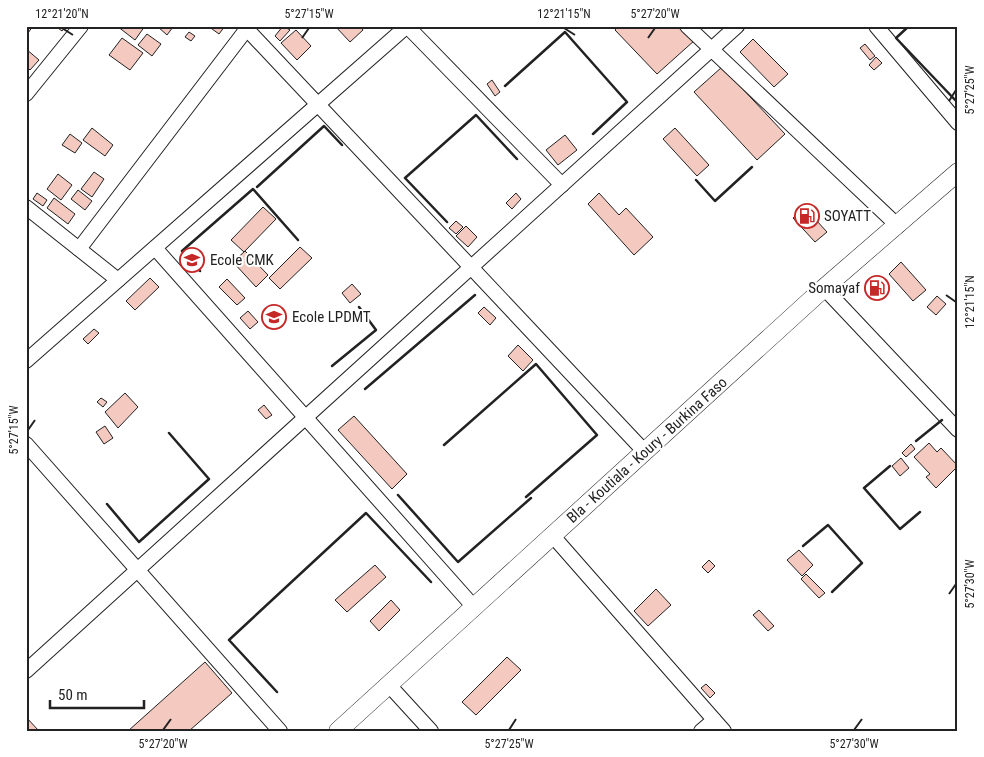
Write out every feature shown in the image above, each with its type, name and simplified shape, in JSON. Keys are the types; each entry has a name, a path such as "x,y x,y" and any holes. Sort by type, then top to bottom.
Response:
{"main road":[{"name":"Bla - Koutiala - Koury - Burkina Faso","path":"338,731 824,288 898,226 958,172"}],"street":[{"path":"26,94 81,26"},
{"path":"26,361 407,26 562,185"},
{"path":"687,26 898,226"},
{"path":"26,671 736,26"},
{"path":"876,26 958,124"},
{"path":"79,249 246,27 645,452"},
{"path":"26,206 118,280"},
{"path":"155,248 474,606"},
{"path":"824,288 958,430"},
{"path":"26,444 280,731"},
{"path":"552,535 724,731"},
{"path":"388,684 431,731"},
{"path":"701,731 714,720"}],"building":[{"path":"26,26 33,26 28,33 26,32"},
{"path":"55,26 66,26 62,31"},
{"path":"117,26 145,26 135,40"},
{"path":"157,26 172,26 173,27 167,35"},
{"path":"208,26 225,26 219,34"},
{"path":"283,26 290,30 280,41 275,36"},
{"path":"335,26 360,26 363,30 350,42"},
{"path":"618,26 677,26 695,40 657,74 615,30"},
{"path":"296,30 311,46 297,60 281,43"},
{"path":"189,32 195,36 191,41 185,37"},
{"path":"147,34 161,44 152,56 138,45"},
{"path":"122,38 143,53 130,70 109,55"},
{"path":"753,39 788,74 774,87 740,52"},
{"path":"865,44 875,56 870,60 860,48"},
{"path":"26,49 39,60 30,70 26,66"},
{"path":"876,57 882,63 874,70 869,65"},
{"path":"722,67 785,134 757,160 694,92"},
{"path":"492,80 500,92 495,96 487,84"},
{"path":"92,128 113,145 105,156 83,140"},
{"path":"675,128 709,165 697,176 663,139"},
{"path":"70,134 82,143 75,153 62,145"},
{"path":"565,135 577,150 558,165 546,150"},
{"path":"94,172 104,179 92,197 81,189"},
{"path":"58,174 72,185 61,200 47,189"},
{"path":"78,190 92,201 85,210 71,199"},
{"path":"37,193 47,200 43,206 33,199"},
{"path":"516,193 521,199 512,209 506,203"},
{"path":"599,193 619,215 626,208 653,237 634,255 588,204"},
{"path":"54,198 75,214 68,224 47,208"},
{"path":"263,207 276,219 244,252 231,240"},
{"path":"805,208 827,232 815,242 793,218"},
{"path":"456,221 463,227 456,234 449,228"},
{"path":"466,226 477,237 468,247 456,236"},
{"path":"300,247 312,258 280,289 269,278"},
{"path":"245,251 268,275 256,287 233,262"},
{"path":"901,262 926,290 913,301 889,274"},
{"path":"150,278 159,287 135,310 126,301"},
{"path":"227,279 245,298 237,305 219,287"},
{"path":"352,284 361,294 350,303 342,293"},
{"path":"937,296 946,304 936,315 927,307"},
{"path":"484,307 496,318 490,325 478,313"},
{"path":"248,311 258,322 250,329 240,318"},
{"path":"94,329 99,333 88,344 83,339"},
{"path":"518,345 533,360 523,371 508,356"},
{"path":"125,393 138,407 118,428 105,412"},
{"path":"101,398 107,402 103,407 97,402"},
{"path":"264,405 272,415 266,419 258,410"},
{"path":"354,416 407,474 392,489 338,430"},
{"path":"105,426 113,438 104,444 96,432"},
{"path":"929,443 937,452 941,448 958,466 936,488 926,477 930,474 914,457"},
{"path":"911,444 915,449 906,457 902,453"},
{"path":"901,458 909,468 900,476 892,466"},
{"path":"799,550 813,565 802,576 787,560"},
{"path":"709,560 715,566 708,573 702,567"},
{"path":"375,565 386,577 347,612 335,600"},
{"path":"806,574 825,593 819,598 801,579"},
{"path":"656,589 671,605 648,626 634,611"},
{"path":"391,600 400,610 379,631 370,621"},
{"path":"759,610 774,626 768,631 753,615"},
{"path":"507,657 521,670 476,715 462,702"},
{"path":"205,662 232,693 189,731 128,731"},
{"path":"706,684 715,693 710,698 701,688"},
{"path":"26,717 39,731 26,731"}],"wall":[{"path":"909,26 896,38 958,103"},
{"path":"505,86 565,32 627,102 593,134"},
{"path":"447,222 405,178 476,115 517,159"},
{"path":"257,187 324,126 342,145"},
{"path":"696,180 715,201 752,167"},
{"path":"200,271 182,251 253,189 298,240"},
{"path":"365,389 475,295"},
{"path":"332,366 376,330 359,307"},
{"path":"444,445 536,364 597,435 526,497"},
{"path":"916,441 942,420"},
{"path":"107,504 139,542 209,479 169,433"},
{"path":"890,466 864,488 900,529 920,512"},
{"path":"398,495 458,562 531,498"},
{"path":"277,692 229,640 366,513 431,582"},
{"path":"803,546 828,525 862,563 832,592"}],"place":[{"name":"SOYATT","path":"807,216"},
{"name":"Ecole CMK","path":"192,260"},
{"name":"Somayaf","path":"877,288"},
{"name":"Ecole LPDMT","path":"274,317"}]}
